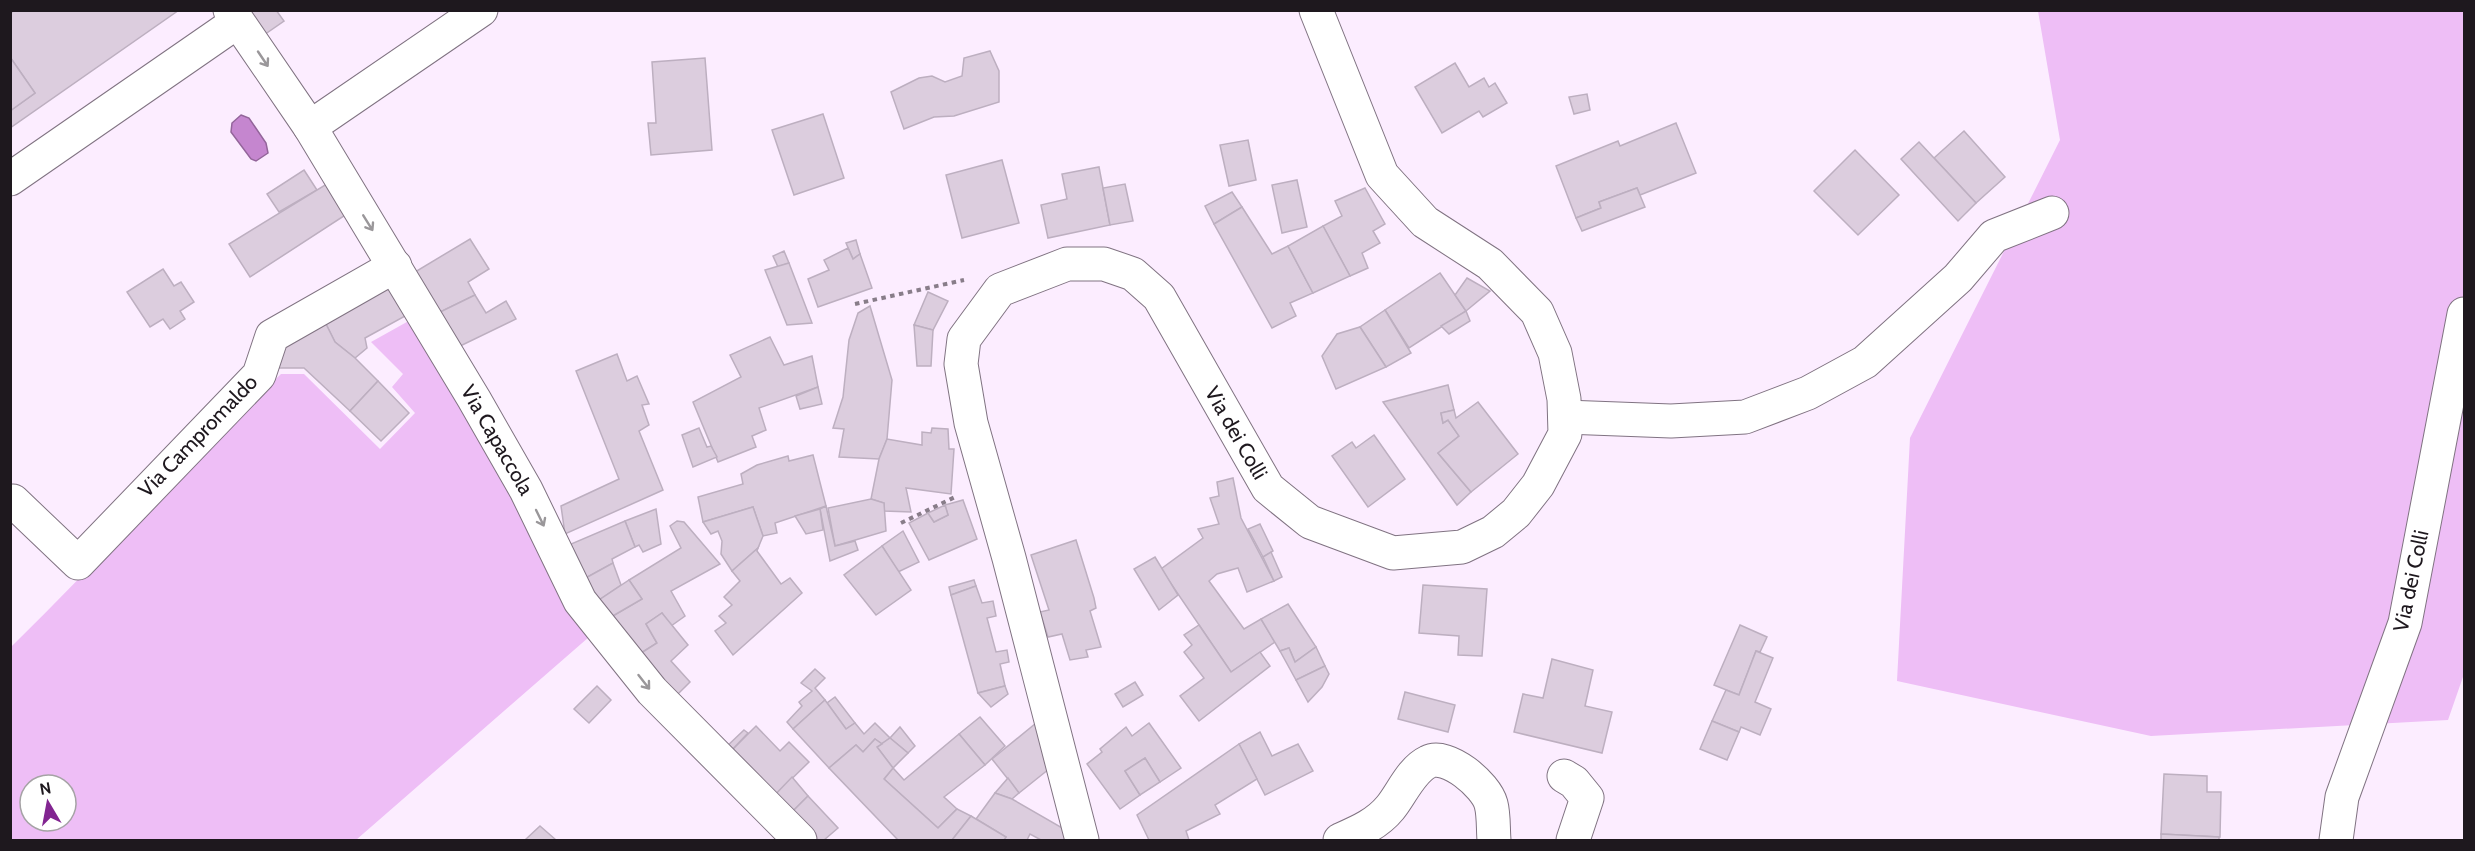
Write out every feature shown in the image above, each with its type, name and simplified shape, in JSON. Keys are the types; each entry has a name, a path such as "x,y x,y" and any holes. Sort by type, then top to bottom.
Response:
{"street":[{"path":"310,127 481,10"},
{"name":"Via dei Colli","path":"987,284 1067,264 1104,264 1133,274 1159,297 1268,488 1310,522 1393,553 1462,547 1492,532 1516,513 1538,485 1565,434 1564,399 1555,354 1537,312 1490,264 1425,222 1382,175 1317,10"},
{"path":"10,179 234,16"},
{"name":"Via Capaccola","path":"234,16 310,127 395,266 526,490 580,601 652,691 800,840"},
{"path":"1565,417 1671,421 1745,417 1808,393 1865,362 1958,278 1994,236 2052,213"},
{"name":"Via Campromaldo","path":"10,504 13,501 78,563 259,375 272,336 395,266"},
{"path":"987,284 964,339 961,364 971,423 1082,840"},
{"name":"Via dei Colli","path":"2336,840 2342,797 2405,623 2464,314"},
{"path":"2355,840 2361,741"},
{"path":"1340,840 1368,827 1388,810 1415,774 1428,762 1446,760 1468,774 1485,791 1491,804 1494,840"},
{"path":"1564,776 1574,782 1587,798 1573,840"}],"path":[{"path":"855,304 987,284"},
{"path":"901,522 988,482"}],"shaded area":[{"path":"2038,11 2464,11 2464,674 2448,720 2151,736 1897,681 1910,438 2060,140"},
{"path":"241,115 249,118 266,143 268,153 256,161 251,159 231,132 232,123"},
{"path":"414,318 589,637 356,840 11,840 11,647 212,441 281,374 304,374 380,449 415,413 392,387 403,374 371,342"}],"building":[{"path":"14,10 179,10 10,128 10,111 35,93 10,57 10,14"},
{"path":"243,10 276,10 284,21 261,37"},
{"path":"990,51 999,71 999,102 954,116 934,117 904,129 891,92 919,78 932,76 945,82 962,76 964,58"},
{"path":"10,57 35,93 10,111"},
{"path":"705,58 712,150 651,155 648,123 656,123 652,62"},
{"path":"1455,63 1469,87 1484,78 1489,87 1495,83 1507,103 1483,117 1479,111 1442,133 1415,87"},
{"path":"1587,94 1590,110 1574,114 1569,97"},
{"path":"823,114 844,178 794,195 772,130"},
{"path":"1676,123 1696,173 1640,195 1637,188 1599,202 1601,208 1576,218 1556,166 1618,141 1620,146"},
{"path":"1964,131 2005,177 1976,203 1934,158"},
{"path":"1248,140 1256,180 1229,186 1220,145"},
{"path":"1919,142 1976,203 1958,221 1901,159"},
{"path":"1855,150 1899,195 1858,235 1814,191"},
{"path":"1002,160 1019,223 962,238 946,175"},
{"path":"1099,167 1110,225 1048,238 1041,205 1067,199 1062,174"},
{"path":"304,170 317,190 279,212 267,194"},
{"path":"1297,180 1307,227 1282,233 1272,185"},
{"path":"330,182 350,212 250,277 229,244"},
{"path":"1125,184 1133,221 1110,225 1103,188"},
{"path":"1365,188 1385,224 1373,231 1380,243 1362,253 1368,268 1350,276 1323,226 1342,216 1335,201"},
{"path":"1637,188 1645,207 1582,231 1576,218 1601,208 1599,202"},
{"path":"1232,192 1242,207 1214,224 1205,206"},
{"path":"1242,207 1272,254 1288,246 1313,293 1290,303 1296,316 1272,328 1214,224"},
{"path":"1323,226 1350,276 1313,293 1288,246"},
{"path":"470,239 489,269 468,282 475,295 434,315 410,275"},
{"path":"856,240 860,254 853,259 846,243"},
{"path":"848,248 853,259 860,254 872,288 818,307 808,279 829,270 824,260"},
{"path":"784,251 789,263 778,267 773,256"},
{"path":"789,263 812,323 787,325 765,270"},
{"path":"163,269 174,286 181,282 194,302 180,311 185,319 170,329 163,319 150,327 127,292"},
{"path":"1440,273 1466,311 1409,348 1385,310"},
{"path":"1467,278 1490,291 1466,311 1455,295"},
{"path":"391,282 407,315 365,338 367,348 355,358 335,342 323,318"},
{"path":"928,292 948,301 933,330 914,325"},
{"path":"475,295 486,313 506,301 516,319 454,349 434,315"},
{"path":"870,306 892,380 887,439 879,459 839,457 844,429 833,428 843,397 849,340 858,313"},
{"path":"1385,310 1411,353 1386,367 1360,327"},
{"path":"1466,311 1470,321 1449,334 1441,326"},
{"path":"323,318 335,342 378,381 350,411 304,368 276,368 280,344"},
{"path":"914,325 933,330 931,366 917,366"},
{"path":"1360,327 1386,367 1336,389 1322,356 1337,334"},
{"path":"770,337 784,365 812,356 818,387 759,408 766,430 752,436 756,447 718,462 693,402 741,377 730,355"},
{"path":"617,354 627,381 637,376 649,404 642,405 649,425 639,431 663,490 565,534 561,506 619,479 576,371"},
{"path":"378,381 409,413 381,441 350,411"},
{"path":"1448,385 1454,410 1441,413 1443,423 1448,420 1459,436 1438,453 1471,492 1457,505 1383,402"},
{"path":"818,387 822,404 800,409 796,396"},
{"path":"1478,402 1518,454 1471,492 1438,453 1459,436 1448,420 1443,423 1441,413 1454,410 1456,418"},
{"path":"699,428 707,447 711,446 717,457 693,467 682,435"},
{"path":"932,428 948,429 949,449 954,449 951,494 906,488 911,512 884,511 884,503 871,499 879,459 887,439 922,445 922,432 931,433"},
{"path":"1374,435 1405,479 1368,507 1332,456 1352,442 1356,448"},
{"path":"813,455 826,506 775,523 777,533 763,536 753,507 703,522 698,497 743,484 741,474 757,465 788,456 789,461"},
{"path":"1233,478 1241,518 1274,581 1247,592 1238,568 1217,574 1209,581 1244,629 1261,619 1275,642 1231,672 1161,569 1203,538 1198,529 1219,524 1210,498 1219,496 1217,482"},
{"path":"871,499 884,503 886,531 835,546 828,508"},
{"path":"963,500 977,539 929,560 909,523 928,513 934,522 948,515 945,505"},
{"path":"945,505 948,515 934,522 928,513"},
{"path":"826,506 835,546 855,541 858,550 830,561 820,509"},
{"path":"753,507 763,536 758,548 732,571 721,554 722,541 718,531 711,534 703,522"},
{"path":"656,509 661,544 643,552 639,545 635,547 625,521"},
{"path":"820,509 823,530 806,534 795,516"},
{"path":"625,521 635,547 612,559 613,563 582,580 564,547"},
{"path":"677,521 684,522 720,564 671,591 685,616 671,626 662,613 646,624 657,643 638,655 611,617 642,599 629,580 681,548 670,526"},
{"path":"1260,524 1273,551 1263,557 1248,529"},
{"path":"903,531 919,562 898,572 882,546"},
{"path":"1076,540 1094,598 1096,608 1090,611 1101,647 1086,650 1088,657 1070,660 1062,634 1048,637 1040,612 1049,610 1031,555"},
{"path":"882,546 911,590 876,615 844,575"},
{"path":"758,548 757,551 781,584 790,578 802,593 733,655 715,631 726,623 719,616 732,605 724,597 740,581 732,571"},
{"path":"1271,552 1282,577 1274,581 1263,557"},
{"path":"1155,557 1178,595 1159,610 1134,569"},
{"path":"613,563 621,585 599,600 582,580"},
{"path":"629,580 642,599 611,617 599,600"},
{"path":"974,580 976,586 951,595 949,587"},
{"path":"1423,585 1487,589 1482,656 1458,655 1459,636 1419,633"},
{"path":"976,586 982,603 993,601 996,616 987,618 996,652 1007,650 1009,662 1000,664 1005,686 978,693 951,595"},
{"path":"1288,604 1316,647 1295,662 1289,648 1280,651 1261,619"},
{"path":"662,613 688,645 671,661 690,682 675,697 638,655 657,643 646,624"},
{"path":"1199,625 1231,672 1260,652 1270,666 1199,721 1180,696 1204,678 1184,652 1192,645 1184,635"},
{"path":"1740,625 1767,637 1760,652 1756,651 1739,695 1714,685"},
{"path":"1316,647 1325,666 1296,680 1280,651 1289,648 1295,662"},
{"path":"1756,651 1773,658 1755,702 1771,709 1760,735 1741,727 1739,732 1712,721 1726,690 1739,695"},
{"path":"1552,659 1593,670 1585,706 1612,712 1602,753 1514,732 1523,694 1543,698"},
{"path":"1325,666 1329,674 1322,687 1308,702 1296,680"},
{"path":"815,669 825,678 815,688 825,700 793,729 787,722 802,706 799,702 812,691 801,683"},
{"path":"1135,682 1143,695 1123,707 1115,694"},
{"path":"597,686 611,700 589,723 574,709"},
{"path":"1005,686 1008,694 991,707 978,693"},
{"path":"1405,692 1455,705 1448,732 1398,719"},
{"path":"835,697 855,723 846,729 827,703"},
{"path":"825,700 846,729 855,723 864,734 875,723 890,738 882,744 875,739 863,752 856,745 829,768 793,729"},
{"path":"980,717 1005,746 985,765 959,734"},
{"path":"1041,719 1054,765 1019,793 992,759"},
{"path":"1712,721 1739,732 1727,760 1700,749"},
{"path":"1149,723 1181,768 1160,782 1145,758 1125,771 1140,795 1120,809 1087,764 1102,752 1100,749 1126,727 1132,736"},
{"path":"756,726 780,751 789,742 809,762 772,798 728,754"},
{"path":"900,727 915,746 908,753 890,738"},
{"path":"744,730 748,733 728,754 724,749"},
{"path":"1260,732 1272,756 1298,744 1313,771 1265,795 1239,744"},
{"path":"959,734 985,765 944,797 957,809 938,828 884,779 893,768 904,780"},
{"path":"890,738 908,753 893,768 877,747"},
{"path":"875,739 882,744 877,747 893,768 884,779 938,828 957,809 971,816 952,840 898,840 829,768 856,745 863,752"},
{"path":"1239,744 1257,779 1215,805 1220,814 1186,831 1189,840 1149,840 1137,815"},
{"path":"1145,758 1160,782 1140,795 1125,771"},
{"path":"2164,774 2207,776 2207,792 2221,792 2220,837 2161,834"},
{"path":"792,777 808,796 789,815 772,798"},
{"path":"1008,778 1019,793 1012,799 995,793"},
{"path":"995,793 1012,799 1071,833 1067,840 1041,840 1030,834 1027,840 1004,840 1006,837 976,819"},
{"path":"808,796 838,828 824,840 814,840 789,815"},
{"path":"971,816 1006,837 1004,840 952,840"},
{"path":"540,826 556,840 525,840"},
{"path":"2161,834 2219,837 2219,840 2161,840"}]}
